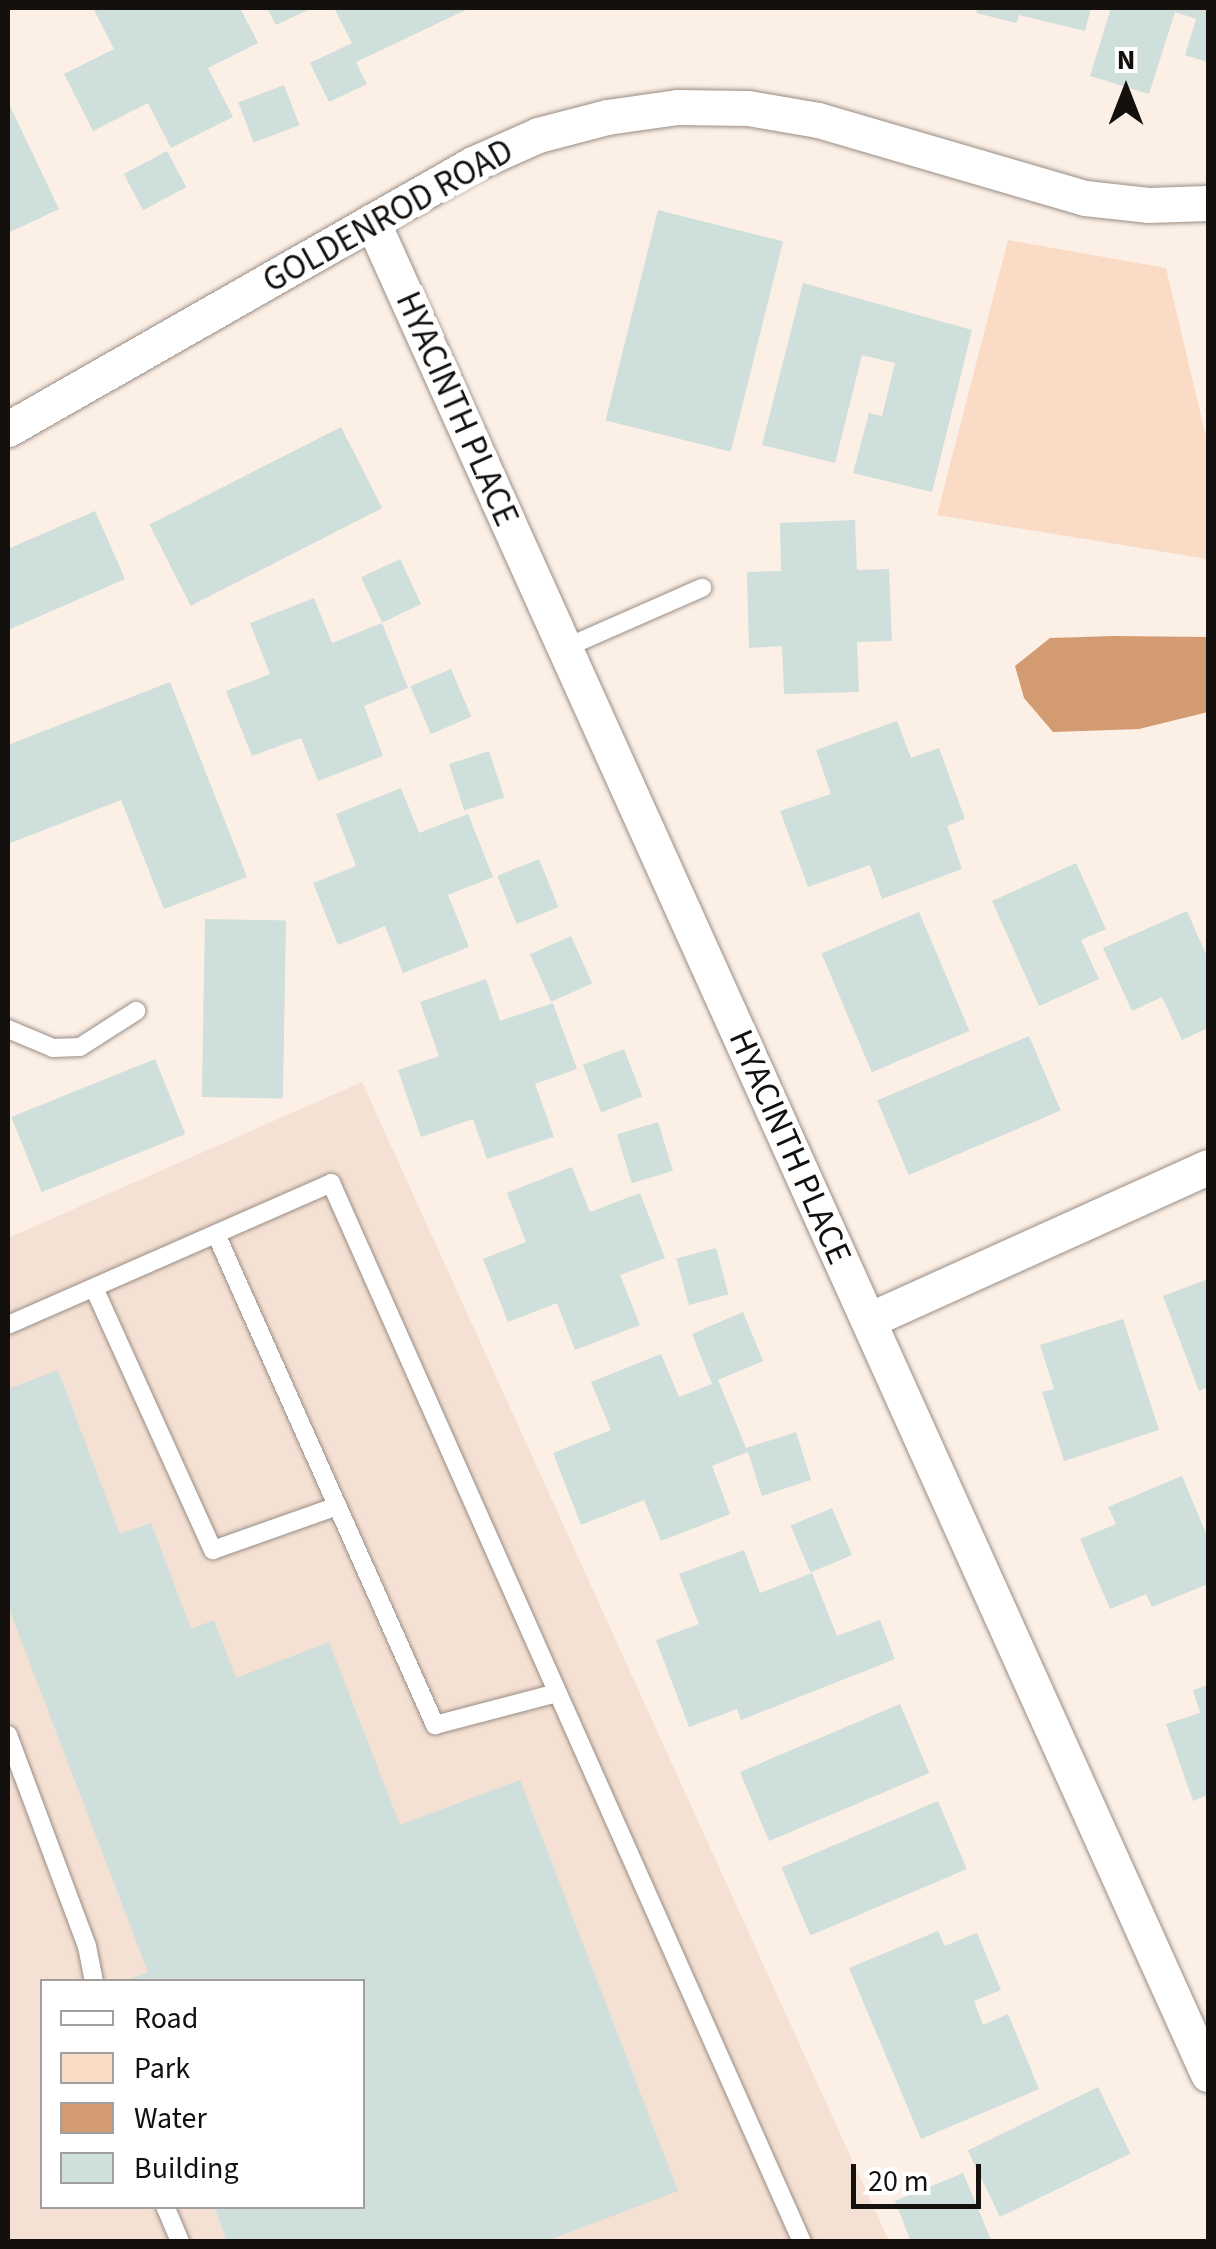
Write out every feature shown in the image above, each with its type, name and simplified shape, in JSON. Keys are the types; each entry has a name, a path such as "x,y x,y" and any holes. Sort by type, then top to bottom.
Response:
{"street":[{"name":"GOLDENROD ROAD","path":"8,429 473,164 538,135 607,117 677,108 748,108 818,120 1085,198 1148,205 1208,203"},
{"name":"HYACINTH PLACE","path":"372,221 1208,2074"},
{"path":"869,1320 1208,1167"}],"lane":[{"path":"564,648 702,588"},
{"path":"8,1029 53,1048 80,1047 136,1011"},
{"path":"8,1325 331,1183 802,2242"},
{"path":"216,1234 435,1726 558,1692"},
{"path":"94,1288 213,1550 337,1506"},
{"path":"8,1735 88,1946 94,1979"},
{"path":"166,2209 180,2242"}],"shaded area":[{"path":"362,1082 889,2241 8,2241 8,1238"}],"green space":[{"path":"1008,240 1166,268 1208,445 1208,559 937,515"}],"water":[{"path":"1208,637 1208,712 1139,729 1053,732 1024,698 1015,666 1050,638"}],"building":[{"path":"93,8 240,8 258,43 208,68 233,117 171,148 148,103 93,131 64,74 114,49"},
{"path":"267,8 312,8 276,25"},
{"path":"334,8 470,8 356,62 367,84 329,102 310,63 352,43"},
{"path":"978,8 1091,8 1085,31 1019,15 1017,23 976,13"},
{"path":"1111,8 1208,8 1208,62 1185,55 1196,19 1175,12 1149,94 1090,76"},
{"path":"284,85 299,125 254,143 238,103"},
{"path":"8,102 59,209 8,233"},
{"path":"167,151 186,187 143,210 124,174"},
{"path":"658,210 783,241 731,452 606,421"},
{"path":"803,283 972,330 932,492 853,473 869,413 882,416 895,363 862,355 835,463 762,445"},
{"path":"341,427 382,508 191,606 149,525"},
{"path":"95,511 125,579 8,630 8,549"},
{"path":"855,520 857,570 889,569 892,641 857,642 859,692 784,694 782,646 749,648 747,572 781,571 780,523"},
{"path":"400,559 421,604 382,622 361,577"},
{"path":"314,598 332,643 382,623 408,688 364,706 383,756 318,781 301,738 252,756 226,691 270,674 250,623"},
{"path":"451,669 471,717 431,734 410,686"},
{"path":"170,682 247,877 164,909 121,800 8,844 8,745"},
{"path":"897,721 911,758 939,748 965,819 947,826 962,869 882,899 870,865 808,887 780,811 831,794 816,750"},
{"path":"489,751 504,798 464,811 449,764"},
{"path":"401,788 419,833 468,814 493,877 448,895 469,947 403,973 385,926 338,945 313,883 356,866 336,814"},
{"path":"539,859 558,907 517,924 497,876"},
{"path":"1076,863 1106,929 1081,940 1099,979 1039,1006 992,901"},
{"path":"1187,911 1208,959 1208,1028 1182,1040 1162,997 1132,1011 1103,948"},
{"path":"919,912 969,1031 872,1072 821,953"},
{"path":"205,919 286,920 283,1098 202,1097"},
{"path":"571,936 592,984 551,1002 530,954"},
{"path":"486,979 500,1021 553,1003 577,1069 535,1084 554,1137 487,1159 473,1119 421,1137 398,1070 439,1056 420,1002"},
{"path":"1029,1036 1061,1111 909,1175 877,1100"},
{"path":"624,1049 642,1097 601,1112 583,1065"},
{"path":"155,1059 185,1134 42,1192 11,1117"},
{"path":"658,1122 673,1171 632,1183 617,1135"},
{"path":"572,1167 590,1212 640,1193 665,1258 620,1275 640,1325 575,1350 557,1303 508,1322 483,1259 526,1242 507,1193"},
{"path":"716,1248 728,1294 689,1305 676,1259"},
{"path":"1208,1279 1208,1387 1199,1391 1163,1296"},
{"path":"743,1312 763,1361 718,1380 746,1448 796,1432 811,1480 762,1496 748,1452 712,1466 730,1514 661,1541 644,1500 581,1525 553,1453 611,1430 591,1382 661,1354 679,1397 712,1384 692,1334"},
{"path":"1123,1319 1159,1430 1064,1461 1042,1392 1054,1389 1040,1345"},
{"path":"58,1370 120,1534 151,1523 191,1629 214,1620 236,1678 329,1642 400,1825 520,1780 678,2191 544,2242 227,2242 215,2209 365,2209 365,1979 130,1979 148,1972 8,1606 8,1389"},
{"path":"1182,1476 1208,1538 1208,1584 1152,1607 1146,1594 1110,1609 1080,1539 1116,1524 1108,1507"},
{"path":"832,1508 852,1555 811,1573 791,1526"},
{"path":"744,1550 760,1593 812,1573 837,1636 880,1620 895,1659 741,1720 737,1709 689,1727 656,1640 699,1624 679,1574"},
{"path":"1208,1685 1208,1795 1193,1801 1166,1724 1200,1713 1193,1690"},
{"path":"900,1704 929,1773 769,1841 740,1772"},
{"path":"938,1801 967,1869 810,1936 782,1867"},
{"path":"938,1931 945,1946 977,1933 1001,1990 974,2001 983,2025 1008,2014 1039,2089 921,2139 849,1968"},
{"path":"1098,2087 1130,2154 1000,2217 968,2151"},
{"path":"963,2173 992,2242 911,2242 895,2201"}]}
